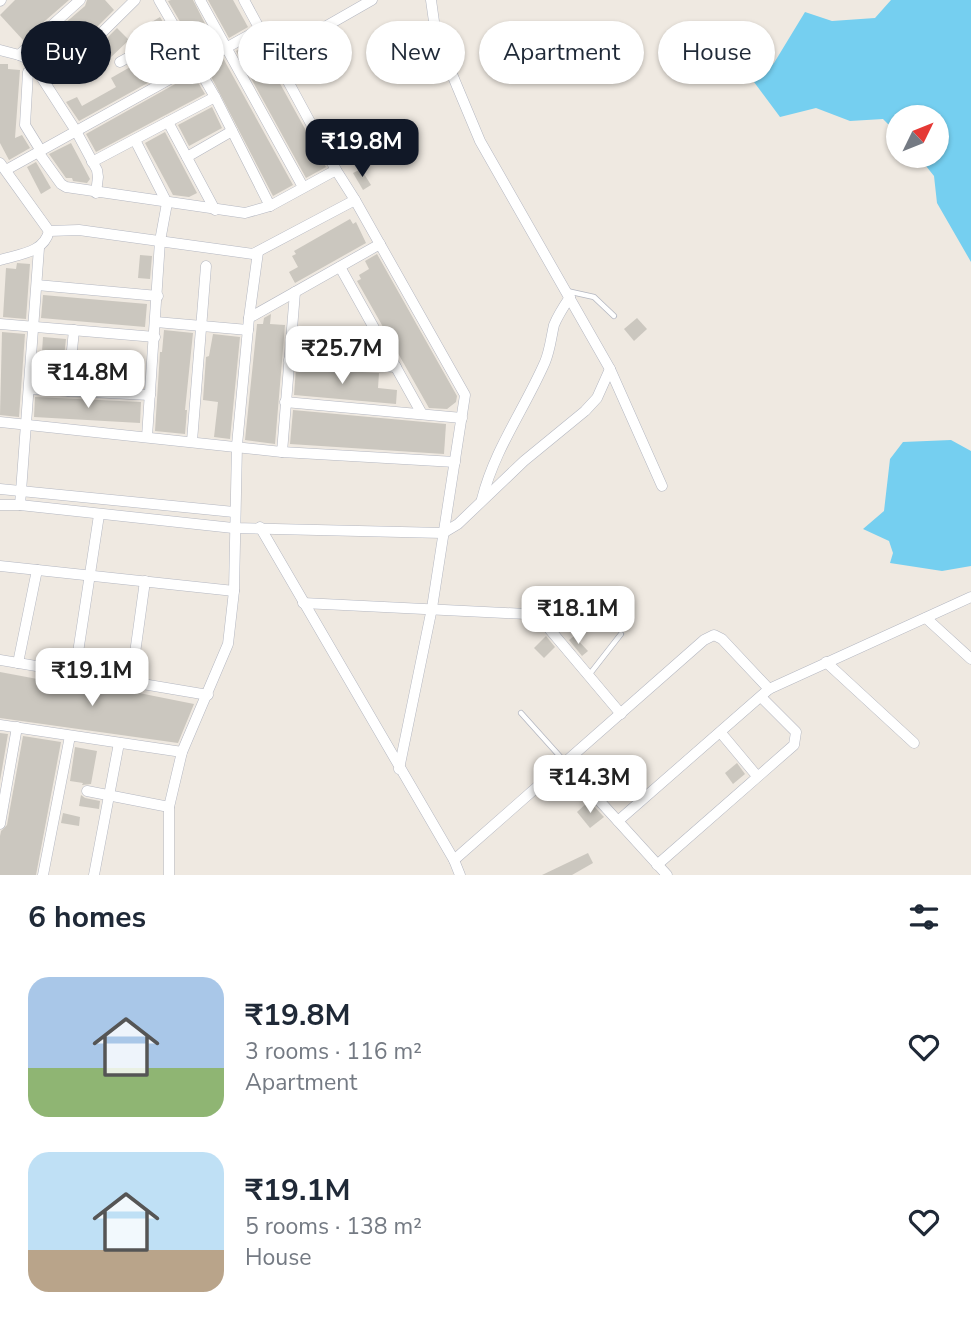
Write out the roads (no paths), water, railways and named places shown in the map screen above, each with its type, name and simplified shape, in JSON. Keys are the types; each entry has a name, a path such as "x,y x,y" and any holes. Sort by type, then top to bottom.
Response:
{"street":[{"path":"19,55 80,0"},
{"path":"0,50 61,73 135,0"},
{"path":"160,0 171,21"},
{"path":"200,0 303,187"},
{"path":"244,0 256,21"},
{"path":"335,21 372,0"},
{"path":"430,0 436,36 480,141 610,369 662,486"},
{"path":"224,49 238,41"},
{"path":"120,61 125,58"},
{"path":"96,192 98,177 76,131 38,72 29,72 25,125 62,185 96,192 167,203 245,213 270,205 336,170"},
{"path":"0,184 6,170 161,84"},
{"path":"207,84 270,205"},
{"path":"289,84 465,395 432,608 399,769"},
{"path":"92,162 215,97"},
{"path":"168,122 215,210"},
{"path":"187,157 232,131"},
{"path":"135,139 167,203 160,241 147,437"},
{"path":"0,260 39,248 47,240 49,231 6,170"},
{"path":"49,231 79,230 248,254 258,252 355,200"},
{"path":"249,318 380,244"},
{"path":"20,505 39,248"},
{"path":"169,875 169,807 182,752 228,644 234,591 233,528 237,446 258,252"},
{"path":"192,441 206,266"},
{"path":"340,267 422,414"},
{"path":"37,285 158,296"},
{"path":"282,452 295,292"},
{"path":"481,500 509,429 531,393 547,358 558,315 568,294"},
{"path":"156,322 248,330"},
{"path":"0,324 155,337"},
{"path":"68,391 74,330"},
{"path":"289,360 396,367"},
{"path":"0,505 233,528 443,533 458,524 541,445 585,411 597,398 610,369"},
{"path":"29,389 150,396"},
{"path":"285,402 462,418"},
{"path":"0,422 282,452 455,462"},
{"path":"0,489 234,512"},
{"path":"75,672 99,515"},
{"path":"260,527 454,860 460,875"},
{"path":"0,566 234,591"},
{"path":"18,663 37,570"},
{"path":"131,681 145,581"},
{"path":"618,821 765,693 826,662 971,598"},
{"path":"303,603 432,608 526,614 538,618 547,625 621,714"},
{"path":"926,618 971,659"},
{"path":"454,860 704,640 714,635 722,639 796,732 794,745 657,865"},
{"path":"0,660 208,695"},
{"path":"826,662 914,743"},
{"path":"0,724 182,752"},
{"path":"0,824 3,792 17,727"},
{"path":"721,733 757,776"},
{"path":"43,875 70,736"},
{"path":"94,875 119,743"},
{"path":"565,763 667,875"},
{"path":"87,791 169,807"}],"lane":[{"path":"568,294 594,297 614,316"},
{"path":"589,675 621,635"},
{"path":"521,713 565,763"}],"water":[{"path":"891,0 971,0 971,262 937,203 934,176 928,168 949,168 949,105 886,105 886,122 883,119 850,121 816,108 780,117 755,84 775,84 775,61 805,12 832,21 875,18"},
{"path":"951,440 971,451 971,566 942,571 890,563 893,553 889,541 863,529 884,511 890,459 903,442"}]}
